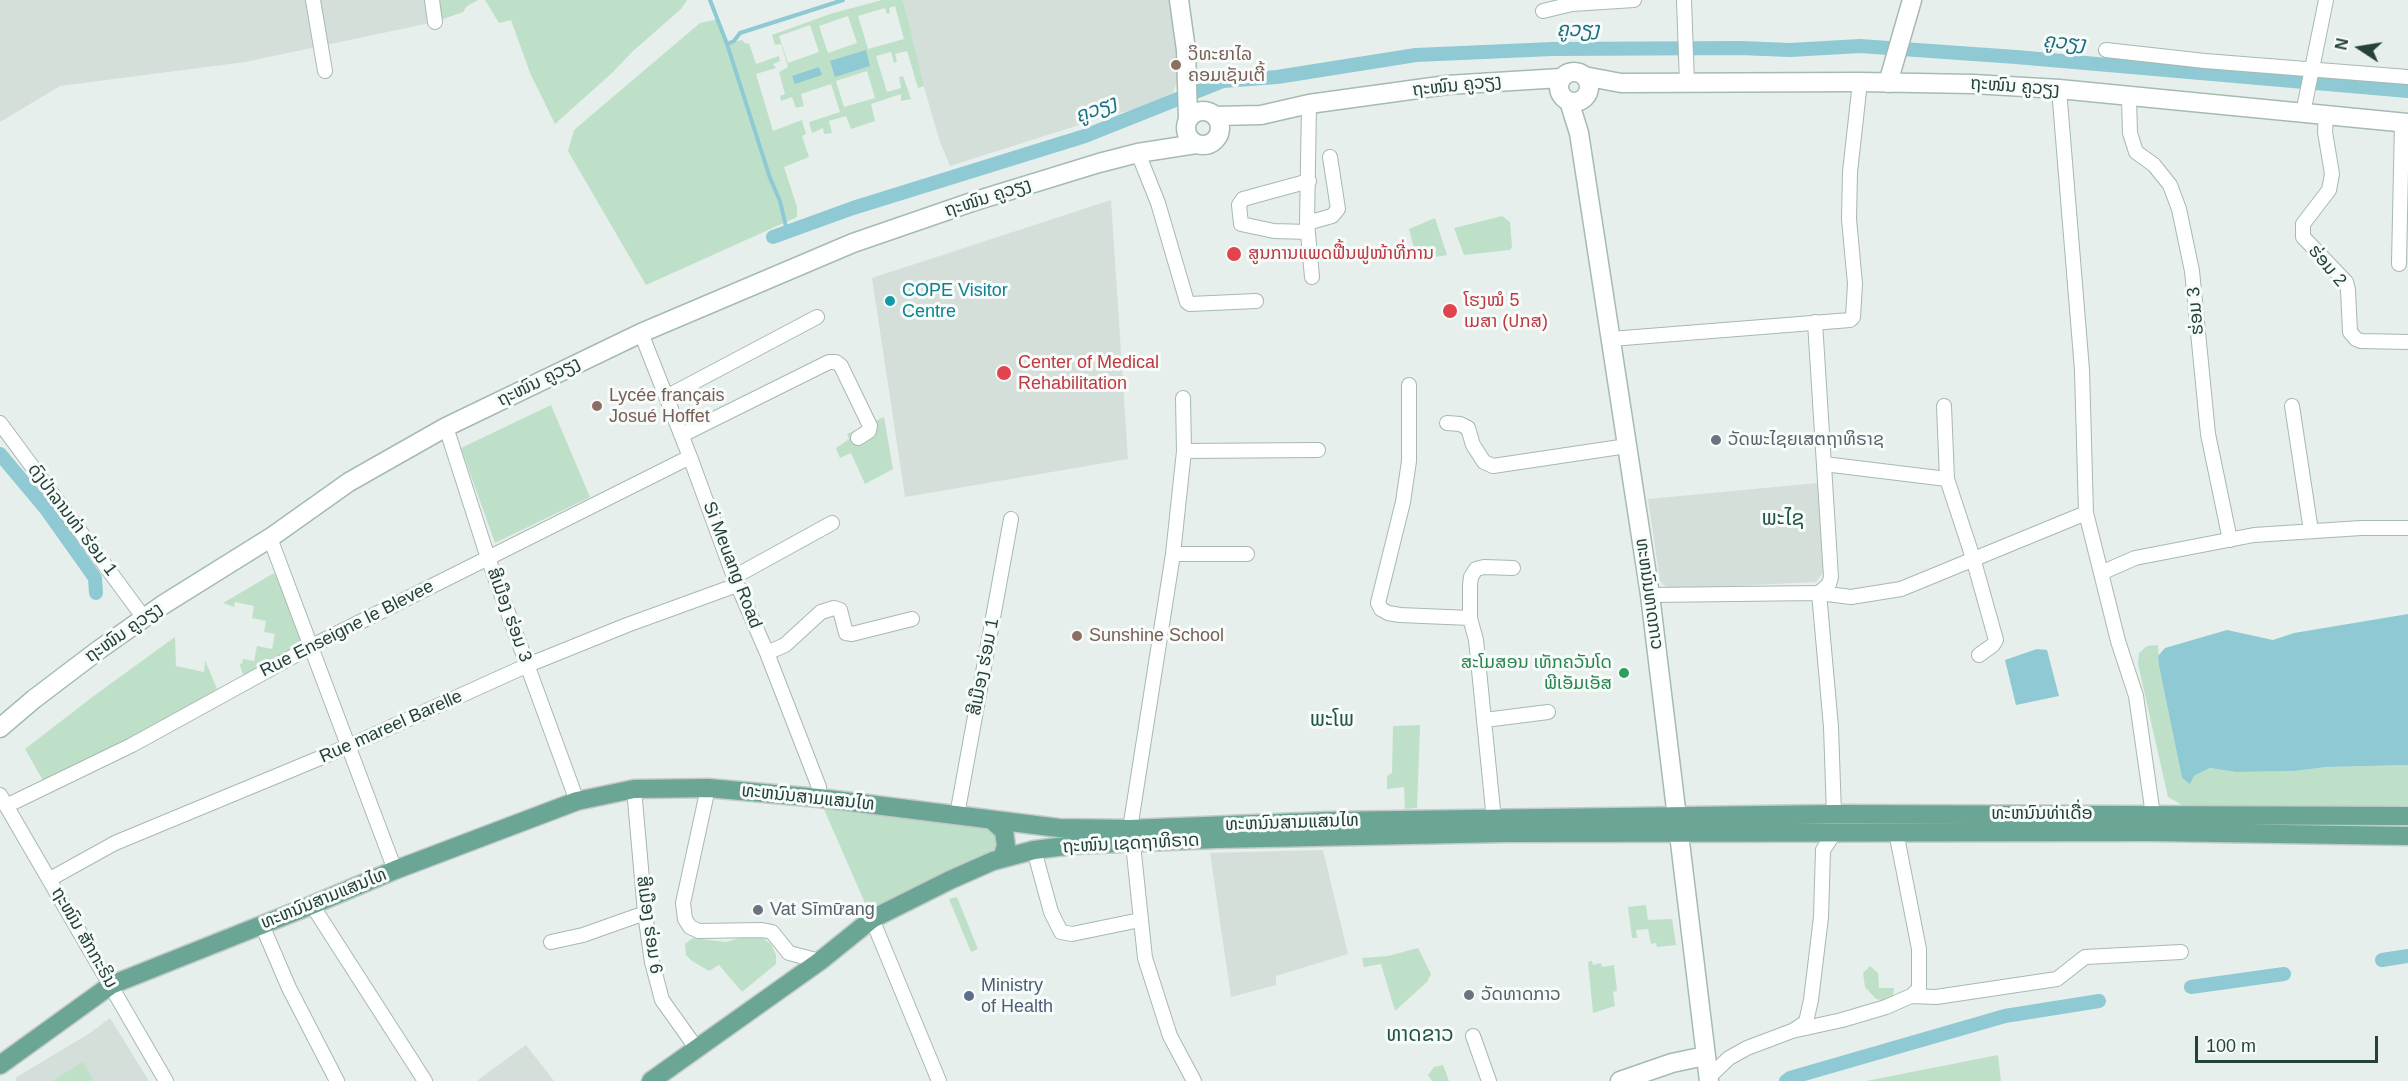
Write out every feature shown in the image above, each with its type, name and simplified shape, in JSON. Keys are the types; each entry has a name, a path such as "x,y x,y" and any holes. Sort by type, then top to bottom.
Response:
{"main road":[{"name":"ທະຫນົນສາມແສນໄທ","path":"0,1065 111,985 395,870 577,801 634,789 708,788 819,798 1131,836 1328,821 1494,820 1677,825"},
{"name":"ທະຫນົນທ່າເດື່ອ","path":"1835,823 1896,832 2408,816"},
{"path":"987,819 993,821 1004,831 1006,846 1002,858"},
{"name":"ທະຫນົນທ່າເດື່ອ","path":"1677,825 2154,823 2408,836"},
{"name":"ຖະໜົນ ເຊດຖາທິຣາດ","path":"651,1081 820,961 872,919 950,879 1002,858 1034,850 1131,836 1353,835 1677,825"},
{"path":"1034,850 1022,851 1017,848 1016,841 1019,834 1026,830 1059,828"}],"street":[{"path":"313,0 325,70"},
{"path":"432,0 435,22"},
{"path":"1179,0 1187,77 1197,114 1188,138 1196,144"},
{"path":"1543,11 1572,4 1634,0"},
{"path":"1684,0 1686,78"},
{"path":"1890,76 1912,0"},
{"path":"2304,108 2326,0"},
{"path":"2106,50 2313,72 2408,77"},
{"path":"1569,72 1578,72 1584,76 1589,82 1576,98 1559,88 1562,78 1569,72"},
{"name":"ຖະໜົນ ຄູວຽງ","path":"1584,76 1621,83"},
{"name":"ຖະໜົນ ຄູວຽງ","path":"1511,80 1576,98 1621,83 1686,78 1860,81 1890,76 2059,89 2129,98 2304,108 2326,114 2405,123"},
{"name":"ຖະໜົນ ຄູວຽງ","path":"1138,153 1197,114 1261,115 1309,104 1447,85 1562,78"},
{"path":"1611,339 1850,320 1853,317 1855,284 1849,219 1850,172 1860,81"},
{"path":"2059,89 2082,370 2086,513 2118,641 2136,696 2154,823"},
{"name":"ທະຫນົນທາດກາວ","path":"1576,98 1579,133 1650,595 1709,1079"},
{"name":"ຮ່ອມ 3","path":"2129,98 2130,134 2136,152 2154,165 2170,185 2179,209 2192,271 2208,434 2230,540"},
{"path":"1309,104 1307,227 1312,278"},
{"path":"1197,114 1220,129 1215,140"},
{"name":"ຮ່ອມ 2","path":"2326,114 2325,132 2332,174 2329,190 2303,224 2303,237 2346,282 2350,332 2356,339 2408,342"},
{"name":"ຖະໜົນ ຄູວຽງ","path":"0,728 34,699 144,618 270,538 349,482 446,427 641,333 853,243 972,202 1138,153 1196,144 1206,145 1261,115"},
{"path":"2399,264 2405,123"},
{"path":"1138,153 1158,203 1187,302 1190,304 1256,301"},
{"path":"1309,181 1243,199 1239,205 1241,224 1274,231 1307,227 1332,216 1338,208 1330,158"},
{"path":"666,397 817,317"},
{"path":"1815,322 1831,577 1829,584 1819,592"},
{"name":"Si Meuang Road","path":"641,333 690,457 735,581 767,653 819,787 819,798"},
{"path":"681,435 829,362 836,362 842,366 870,426 869,431 858,438"},
{"path":"1409,385 1409,461 1403,502 1378,603 1381,609 1388,613 1400,615 1470,618"},
{"path":"1184,398 1184,451 1173,554 1131,836 1145,958 1170,1036 1194,1081"},
{"path":"1944,406 1947,478 1996,640 1979,655"},
{"path":"2292,406 2311,531"},
{"name":"ດົງປ່າລານທ່າ ຮ່ອມ 1","path":"0,423 144,618"},
{"path":"1447,423 1460,424 1468,428 1473,445 1484,462 1493,466 1627,446"},
{"name":"ສີເມືອງ ຮ່ອມ 3","path":"446,427 488,558 577,801"},
{"path":"1184,451 1318,450"},
{"name":"Rue Enseigne le Blevee","path":"3,801 132,745 312,646 690,457"},
{"path":"1824,464 1917,477 1947,478"},
{"path":"1650,595 1819,592 1851,597 1901,589 2086,513"},
{"name":"ສີເມືອງ ຮ່ອມ 1","path":"957,814 1011,519"},
{"name":"Rue mareel Barelle","path":"50,879 115,843 349,746 528,665 735,581 832,523"},
{"path":"2101,573 2135,558 2254,536 2361,528 2408,528"},
{"path":"270,538 395,870"},
{"path":"1173,554 1247,554"},
{"path":"1494,820 1476,640 1470,618 1470,585 1471,577 1476,569 1513,568"},
{"path":"1792,1031 1806,1022 1811,1000 1821,917 1823,850 1835,823 1831,727 1819,592"},
{"path":"767,653 785,645 821,612 834,608 840,610 846,633 852,634 912,619"},
{"path":"1485,720 1548,712"},
{"path":"708,788 683,903 685,919 690,927 699,931 762,930 772,932 789,953 820,961"},
{"name":"ສີເມືອງ ຮ່ອມ 6","path":"634,789 645,913 652,962 662,999 697,1049"},
{"name":"ຖະໜົນ ສັກກະຣິນ","path":"3,801 166,1081"},
{"path":"1709,1079 1729,1058 1747,1048 1792,1031 1850,1018 1911,996 1919,989 1919,950 1896,832"},
{"path":"1034,850 1051,912 1061,932 1072,934 1140,920"},
{"path":"312,905 425,1081"},
{"path":"551,942 583,935 645,913"},
{"path":"872,919 939,1081"},
{"path":"262,925 289,988 337,1081"},
{"path":"1911,996 1936,997 2057,979 2085,957 2181,952"},
{"path":"1473,1035 1489,1081"},
{"path":"1620,1081 1672,1063 1705,1056"}],"shaded area":[{"path":"0,0 433,0 435,22 245,62 60,86 0,122"},
{"path":"903,0 1179,0 1177,81 1173,93 1150,105 950,166 940,142 919,70"},
{"name":"Center of Medical Rehabilitation","path":"1111,200 1128,459 905,497 872,278"},
{"path":"1818,483 1823,573 1816,582 1668,589 1660,581 1648,499"},
{"path":"1323,850 1348,954 1276,976 1276,985 1231,997 1210,853"},
{"path":"110,1018 149,1081 17,1081 15,1078 90,1033"},
{"path":"526,1045 554,1081 477,1081 487,1073"}],"green space":[{"path":"432,0 478,0 467,6 463,12 435,22"},
{"path":"485,0 687,0 681,9 555,124 530,73 511,20 499,23"},
{"path":"882,0 903,0 924,86 918,88 907,51 895,54 897,62 894,63 891,52 876,56 887,92 901,88 899,77 903,76 911,99 901,101 901,94 871,104 875,121 851,129 846,116 829,121 832,133 824,134 823,128 812,133 809,122 840,112 831,84 801,94 804,106 796,108 792,97 781,101 780,96 785,94 779,72 788,67 781,44 775,45 772,35 830,14","holes":["895,6 904,39 868,49 858,16 885,8 887,14 890,13 889,8","848,16 857,43 828,53 819,26","810,25 819,52 788,63 779,36","867,71 875,98 844,107 836,81"]},
{"path":"718,19 727,44 742,40 746,44 749,43 756,64 779,56 780,61 773,64 776,68 756,74 773,131 802,120 806,134 802,136 809,157 784,167 797,207 797,217 646,285 568,151 574,130 700,23"},
{"path":"1502,216 1510,222 1512,247 1510,250 1464,255 1454,228"},
{"path":"1435,218 1447,255 1417,260 1409,229"},
{"path":"551,405 590,497 495,543 461,448"},
{"path":"884,417 893,469 865,484 851,453 840,458 836,448 849,439 847,434"},
{"path":"274,573 307,643 245,679 239,663 242,664 243,659 254,661 257,646 272,649 275,634 264,632 266,621 252,618 254,606 235,602 234,607 223,603"},
{"path":"175,637 176,666 204,672 205,660 217,689 134,738 45,784 25,749"},
{"path":"2158,645 2159,666 2182,778 2190,783 2194,776 2210,768 2236,772 2408,765 2408,805 2203,808 2184,806 2168,797 2138,664 2139,653 2147,646"},
{"path":"1420,725 1417,808 1405,809 1404,787 1387,789 1387,776 1392,773 1393,726"},
{"path":"819,798 987,819 1006,846 872,919"},
{"path":"957,897 978,949 971,952 949,899"},
{"path":"1646,905 1648,920 1672,919 1676,945 1657,947 1656,943 1651,944 1648,929 1636,930 1637,938 1632,938 1628,907"},
{"path":"750,935 763,938 771,944 776,955 776,964 742,992 719,965 709,971 686,955 685,944 693,938 726,942"},
{"path":"1418,948 1431,974 1427,982 1395,1011 1381,964 1364,967 1362,958 1388,956"},
{"path":"1592,961 1593,965 1601,963 1602,967 1614,965 1617,991 1613,992 1615,1006 1593,1013 1588,962"},
{"path":"1870,966 1878,973 1879,988 1894,988 1893,996 1885,1001 1876,999 1865,987 1863,973"},
{"path":"1998,1055 2001,1081 1866,1081"},
{"path":"83,1062 94,1081 52,1081"},
{"path":"1443,1065 1449,1081 1432,1081 1428,1075 1434,1067"}],"water":[{"path":"866,50 870,66 835,77 830,61"},
{"path":"819,67 822,75 795,84 792,76"},
{"path":"2408,614 2408,765 2236,772 2210,768 2194,776 2190,784 2182,778 2159,666 2158,656 2165,648 2227,630 2273,640 2294,633"},
{"path":"2037,649 2047,650 2059,696 2016,705 2005,660"}],"waterway":[{"path":"710,0 727,44 734,41 740,33 843,0"},
{"path":"727,44 770,178 780,201 787,231"},
{"name":"ຄູວຽງ","path":"773,237 853,208 1085,136 1223,81 1277,77 1416,55 1552,49 1790,50 1860,46 2016,57 2408,91"},
{"path":"0,454 46,509 95,578 96,593"},
{"path":"2382,960 2408,956"},
{"path":"2191,987 2284,974"},
{"path":"1786,1081 2005,1016 2099,1001"}],"place":[{"name":"ວິທະຍາໄລ ຄອມເຊັນເຕີ້","path":"1176,65"},
{"name":"ສູນການແພດຟື້ນຟູໜ້າທີ່ການ","path":"1234,254"},
{"name":"COPE Visitor Centre","path":"890,301"},
{"name":"ໂຮງໝໍ 5 ເມສາ (ປກສ)","path":"1450,311"},
{"name":"Center of Medical Rehabilitation","path":"1004,373"},
{"name":"Lycée français Josué Hoffet","path":"597,406"},
{"name":"ວັດພະໄຊຍເສຕຖາທິຣາຊ","path":"1716,440"},
{"name":"Sunshine School","path":"1077,636"},
{"name":"ສະໂມສອນ ເທັກຄວັນໂດ ພີເອັມເອັສ","path":"1624,673"},
{"name":"Vat Sīmư̄ang","path":"758,910"},
{"name":"ວັດທາດກາວ","path":"1469,995"},
{"name":"Ministry of Health","path":"969,996"}],"district":[{"name":"ພະໄຊ","path":"1783,519"},
{"name":"ພະໂພ","path":"1332,720"},
{"name":"ທາດຂາວ","path":"1420,1035"}]}
